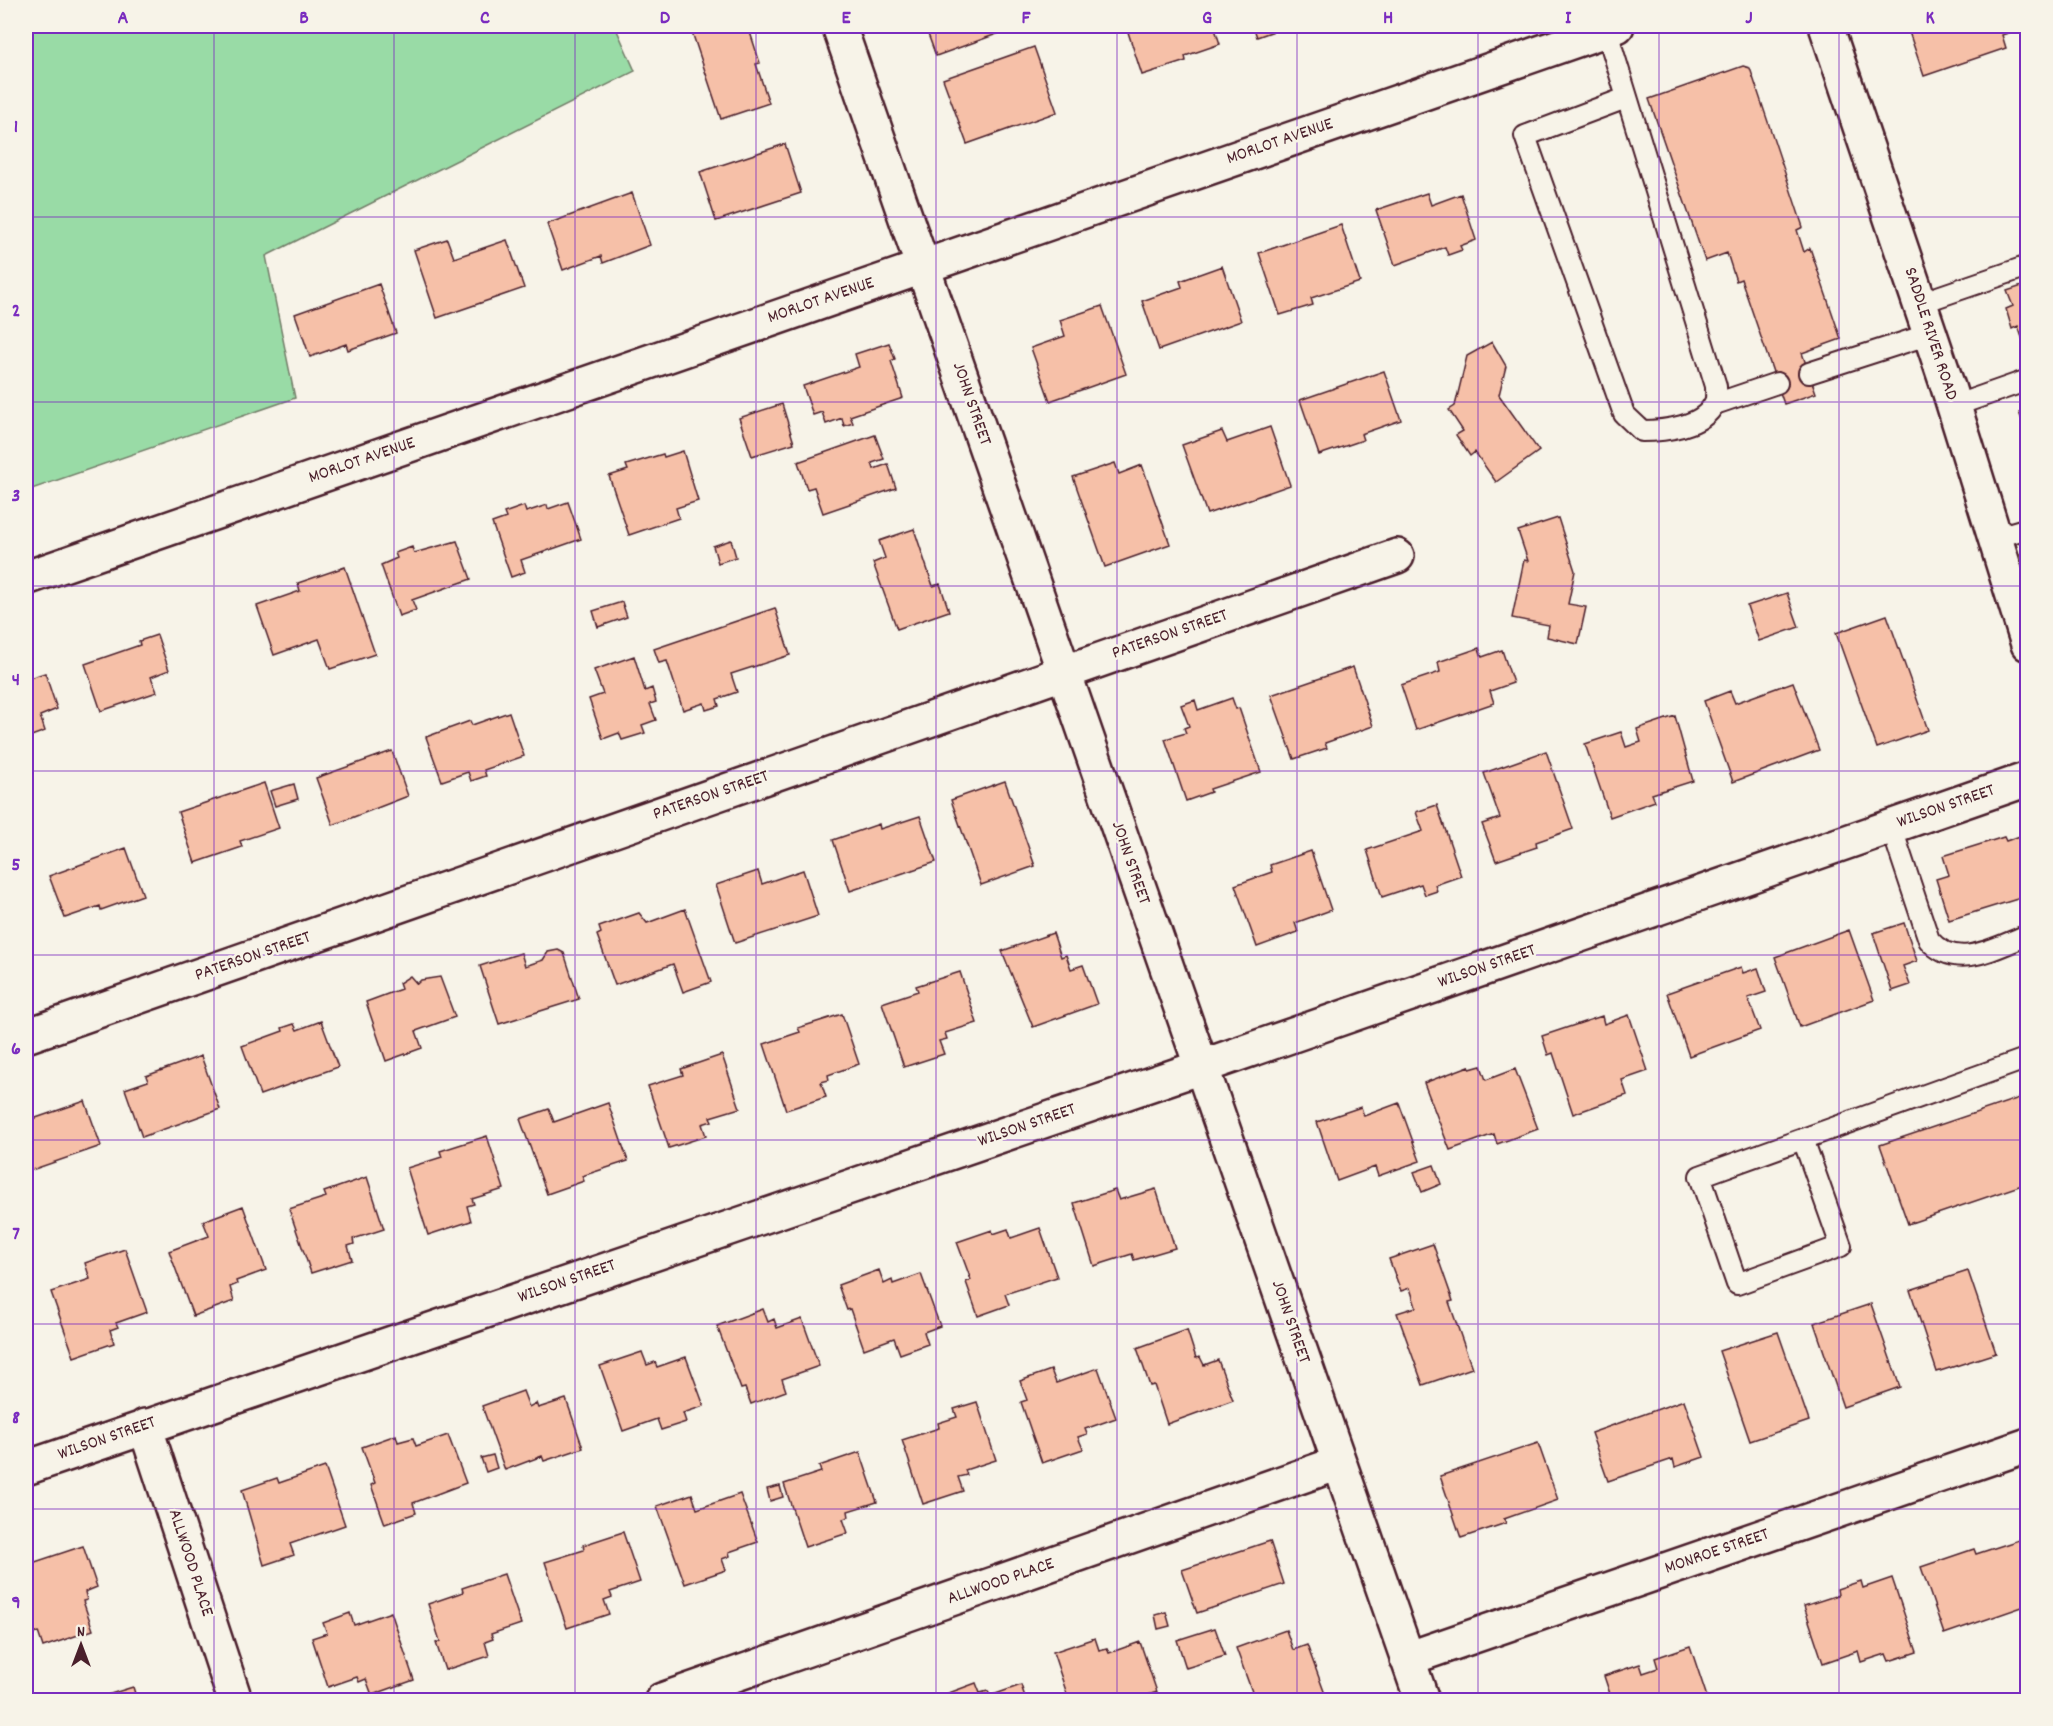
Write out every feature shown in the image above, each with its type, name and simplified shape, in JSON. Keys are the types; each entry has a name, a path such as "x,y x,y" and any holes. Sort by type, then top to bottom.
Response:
{"street":[{"name":"JOHN STREET","path":"839,26 1422,1701"},
{"name":"SADDLE RIVER ROAD","path":"1826,26 1954,406 2028,644"},
{"name":"MORLOT AVENUE","path":"26,578 1612,27"},
{"name":"PATERSON STREET","path":"26,1036 1398,556"},
{"name":"WILSON STREET","path":"26,1468 1201,1067 2028,779"},
{"name":"ALLWOOD PLACE","path":"145,1426 234,1701"},
{"name":"MONROE STREET","path":"1407,1659 2028,1445"},
{"name":"ALLWOOD PLACE","path":"662,1701 1339,1463"}],"lane":[{"path":"1612,27 1626,98 1716,386 1715,404"},
{"path":"1626,98 1525,136 1624,414 1642,430 1664,430 1702,417 1715,404 1778,383"},
{"path":"1920,303 2028,266"},
{"path":"1809,373 1930,334"},
{"path":"1954,406 2028,380"},
{"path":"1995,538 2028,528"},
{"path":"1891,826 1929,940 1935,947 1955,957 1969,956 2028,935"},
{"path":"1803,1139 1841,1246 1737,1284 1700,1176 2028,1058"}],"green space":[{"path":"26,26 615,26 635,71 266,256 295,398 26,491"}],"building":[{"path":"712,26 748,26 760,63 756,64 769,103 721,119 692,32"},
{"path":"925,26 1019,26 936,56"},
{"path":"1126,26 1214,26 1220,44 1185,56 1186,61 1142,75"},
{"path":"1253,26 1281,26 1282,28 1257,37"},
{"path":"1907,26 2015,26 2017,30 2002,35 2006,48 1924,76"},
{"path":"1034,47 1057,112 967,144 943,79"},
{"path":"1743,66 1750,68 1803,227 1797,230 1804,252 1810,248 1841,339 1802,353 1816,393 1784,404 1741,279 1736,281 1727,253 1705,261 1649,99"},
{"path":"785,144 801,193 716,221 700,172"},
{"path":"632,193 650,245 603,263 601,256 563,270 547,224"},
{"path":"1427,193 1431,205 1461,194 1476,240 1460,246 1462,250 1448,255 1445,247 1395,265 1376,210"},
{"path":"1341,225 1360,282 1311,298 1313,305 1280,315 1259,253"},
{"path":"447,239 454,258 507,240 524,288 437,318 414,250"},
{"path":"1222,266 1241,321 1159,350 1142,301 1182,287 1180,281"},
{"path":"379,284 396,333 348,350 346,344 310,357 295,314"},
{"path":"2028,284 2028,345 2025,346 2018,326 2012,329 2006,309 2013,306 2007,291"},
{"path":"1102,306 1126,374 1050,401 1031,348 1065,336 1060,320"},
{"path":"1492,342 1506,366 1499,395 1539,451 1496,482 1475,452 1470,456 1456,435 1463,431 1449,410 1455,406 1467,356"},
{"path":"889,343 895,359 891,361 903,398 850,416 853,423 844,426 842,418 826,424 822,412 813,415 803,386 859,367 855,354"},
{"path":"1384,371 1401,420 1361,434 1363,440 1319,455 1300,400"},
{"path":"782,404 794,443 752,456 739,418"},
{"path":"2028,410 2028,437 2019,412"},
{"path":"1270,427 1290,485 1207,514 1182,445 1222,431 1227,442"},
{"path":"875,435 884,459 872,463 874,469 888,464 896,488 823,513 814,487 807,489 798,462"},
{"path":"683,451 698,501 676,508 679,518 629,535 609,476 628,470 626,465 663,454 664,457"},
{"path":"1115,463 1119,474 1142,465 1170,544 1105,567 1073,477"},
{"path":"568,502 581,539 521,560 525,572 511,577 492,523 506,518 504,513 524,506 526,512 547,505 548,509"},
{"path":"1558,518 1575,571 1568,604 1586,607 1578,644 1547,637 1549,625 1512,618 1524,560 1528,561 1518,531"},
{"path":"914,529 933,586 940,584 949,611 897,629 873,563 885,558 879,541"},
{"path":"731,540 736,557 718,563 713,546"},
{"path":"457,541 471,579 412,600 416,610 399,616 381,565 397,558 395,553 412,547 414,553"},
{"path":"345,567 375,654 330,669 319,639 274,655 257,606 300,591 298,583"},
{"path":"1787,593 1799,627 1759,641 1747,606"},
{"path":"622,602 627,617 598,627 593,611"},
{"path":"775,608 790,655 731,674 737,692 717,699 719,706 706,710 704,703 683,710 667,661 659,663 654,649"},
{"path":"1887,615 1928,730 1877,748 1836,633"},
{"path":"157,635 169,670 151,677 157,692 101,711 85,664 140,645 139,641"},
{"path":"1479,648 1482,657 1502,650 1513,683 1490,691 1494,703 1416,730 1401,685 1440,672 1438,662"},
{"path":"634,656 645,691 652,688 656,702 650,704 656,720 642,725 645,733 622,740 619,733 603,739 589,699 603,694 594,670"},
{"path":"1353,667 1373,726 1325,743 1327,748 1294,759 1271,695"},
{"path":"45,673 57,709 40,716 45,731 26,738 26,679"},
{"path":"1793,682 1819,750 1733,782 1704,701 1730,691 1735,703"},
{"path":"1232,698 1236,709 1239,708 1261,772 1210,789 1211,792 1186,801 1165,739 1186,733 1184,728 1189,726 1181,705 1195,700 1198,710"},
{"path":"509,712 524,756 484,770 486,776 471,781 468,772 442,781 426,737 470,721 472,725"},
{"path":"1675,716 1693,781 1652,794 1655,801 1610,817 1585,744 1621,732 1626,747 1641,742 1637,729"},
{"path":"392,751 408,796 333,825 316,778"},
{"path":"1546,751 1573,829 1536,842 1537,847 1496,861 1482,824 1500,818 1484,773"},
{"path":"1005,781 1035,866 981,885 951,800"},
{"path":"264,783 279,828 240,841 242,847 195,863 178,812"},
{"path":"294,784 298,799 275,806 270,791"},
{"path":"1437,805 1461,876 1435,885 1437,891 1425,895 1421,884 1382,897 1367,850 1423,831 1416,812"},
{"path":"920,816 936,862 850,891 833,840 879,824 880,829"},
{"path":"2020,836 2028,859 2028,889 2022,891 2024,897 1949,920 1936,879 1949,875 1943,856 2004,837 2006,841"},
{"path":"126,848 143,895 101,910 100,906 65,918 49,876"},
{"path":"1311,851 1331,910 1295,923 1298,932 1257,947 1235,885 1272,872 1270,865"},
{"path":"803,870 818,916 735,943 716,885 758,871 762,884"},
{"path":"685,909 711,982 683,992 673,964 615,985 597,935 601,933 599,927 639,913 647,923"},
{"path":"1904,923 1917,961 1903,966 1910,985 1892,991 1873,933"},
{"path":"1849,930 1874,1000 1800,1027 1775,957"},
{"path":"1053,933 1061,957 1066,955 1071,969 1083,965 1097,1004 1033,1027 1002,951"},
{"path":"558,950 564,953 579,999 499,1024 480,966 521,953 525,966 543,960 548,952"},
{"path":"1741,967 1743,973 1758,968 1766,992 1748,998 1760,1030 1689,1056 1667,993"},
{"path":"960,972 977,1023 945,1033 947,1039 939,1041 944,1054 904,1067 882,1003 918,991 916,986"},
{"path":"410,976 417,984 421,980 440,977 455,1017 416,1031 422,1048 386,1061 366,1002 401,989 399,983"},
{"path":"842,1014 859,1064 828,1075 829,1080 821,1082 826,1097 786,1110 764,1044 800,1032 798,1028"},
{"path":"1629,1015 1648,1071 1622,1080 1627,1095 1573,1114 1553,1053 1548,1055 1542,1036 1602,1016 1604,1024"},
{"path":"321,1021 338,1067 260,1095 242,1046 283,1031 282,1028 294,1024 297,1030"},
{"path":"722,1055 740,1108 710,1117 712,1121 702,1124 706,1136 669,1148 648,1086 683,1075 681,1069"},
{"path":"201,1056 220,1109 142,1137 125,1089 148,1081 146,1076"},
{"path":"1469,1066 1470,1069 1481,1066 1486,1080 1515,1069 1538,1129 1497,1144 1494,1134 1450,1150 1424,1083"},
{"path":"2028,1095 2028,1183 1908,1224 1880,1145"},
{"path":"85,1101 101,1146 26,1172 26,1110 30,1120"},
{"path":"608,1103 628,1161 582,1176 584,1181 547,1194 520,1119 549,1109 554,1122"},
{"path":"1399,1103 1420,1161 1378,1176 1375,1167 1337,1181 1317,1122 1361,1107 1364,1116"},
{"path":"487,1136 504,1189 472,1199 474,1204 467,1206 471,1221 428,1235 407,1168 442,1157 440,1151"},
{"path":"1434,1165 1441,1184 1422,1192 1414,1172"},
{"path":"367,1177 384,1229 353,1239 354,1244 348,1246 352,1260 311,1273 289,1209 326,1197 324,1192"},
{"path":"1156,1189 1175,1248 1134,1260 1132,1254 1094,1266 1074,1203 1115,1190 1119,1200"},
{"path":"243,1206 266,1270 236,1281 237,1284 230,1287 234,1301 193,1316 169,1251 209,1236 203,1221"},
{"path":"1040,1228 1057,1277 1005,1294 1009,1305 978,1316 966,1282 971,1280 957,1242 992,1230 993,1234 1008,1229 1011,1238"},
{"path":"1433,1244 1453,1301 1449,1302 1472,1368 1423,1385 1397,1313 1416,1307 1410,1288 1401,1291 1389,1259"},
{"path":"125,1249 147,1312 116,1323 118,1327 110,1330 114,1343 74,1357 51,1292 90,1279 85,1263"},
{"path":"879,1270 884,1284 892,1280 893,1284 921,1274 940,1326 924,1332 928,1344 900,1354 894,1338 864,1349 850,1309 847,1310 838,1285"},
{"path":"1968,1271 1996,1353 1937,1372 1910,1290"},
{"path":"1871,1304 1900,1387 1843,1407 1814,1323"},
{"path":"763,1309 768,1322 774,1319 777,1328 802,1319 819,1366 782,1379 786,1391 751,1404 745,1388 741,1389 717,1326"},
{"path":"1187,1330 1196,1358 1200,1357 1204,1365 1218,1360 1233,1400 1167,1424 1154,1385 1150,1386 1137,1348"},
{"path":"1778,1332 1809,1421 1750,1441 1719,1351"},
{"path":"642,1352 647,1365 655,1362 657,1367 686,1357 704,1406 683,1413 686,1422 661,1430 657,1419 623,1431 600,1366"},
{"path":"1098,1368 1116,1418 1085,1429 1087,1434 1078,1437 1083,1449 1042,1463 1021,1402 1027,1400 1020,1381 1051,1370 1056,1383"},
{"path":"523,1391 529,1407 536,1403 538,1408 566,1399 583,1448 544,1461 542,1456 505,1470 482,1406"},
{"path":"1684,1400 1704,1457 1675,1467 1673,1459 1608,1481 1591,1433"},
{"path":"977,1402 996,1460 965,1470 967,1475 958,1477 963,1491 923,1504 902,1440 939,1428 938,1423 957,1417 954,1409"},
{"path":"396,1435 398,1442 413,1438 416,1446 448,1435 466,1483 413,1503 416,1513 385,1524 371,1485 375,1483 362,1447"},
{"path":"1538,1443 1558,1500 1504,1519 1506,1523 1461,1538 1440,1476"},
{"path":"860,1452 877,1502 848,1511 849,1517 843,1519 848,1533 805,1547 784,1484 821,1472 819,1466"},
{"path":"493,1455 497,1468 486,1472 481,1458"},
{"path":"325,1467 345,1525 290,1544 294,1555 264,1565 242,1490 277,1478 279,1483"},
{"path":"780,1486 783,1497 770,1501 767,1489"},
{"path":"692,1494 697,1509 740,1494 758,1542 729,1552 730,1556 722,1559 726,1570 685,1584 657,1506"},
{"path":"623,1532 640,1582 610,1592 612,1597 604,1600 609,1614 567,1628 545,1562 584,1550 583,1545"},
{"path":"2028,1537 2028,1605 1944,1634 1921,1567 1974,1549 1976,1554"},
{"path":"1270,1541 1284,1584 1197,1613 1182,1570"},
{"path":"83,1546 97,1587 85,1592 87,1600 83,1601 93,1630 43,1647 38,1632 31,1635 26,1619 26,1608 35,1605 26,1576 26,1565"},
{"path":"504,1574 521,1624 491,1634 493,1639 485,1642 489,1656 445,1670 436,1643 440,1641 428,1604 463,1592 462,1588"},
{"path":"1892,1578 1917,1652 1889,1661 1886,1654 1861,1662 1858,1651 1823,1663 1804,1606 1838,1595 1837,1589 1861,1581 1863,1588"},
{"path":"391,1612 414,1680 372,1695 366,1679 359,1682 357,1677 328,1687 312,1638 327,1633 323,1623 350,1613 354,1625"},
{"path":"1166,1612 1170,1626 1158,1629 1155,1615"},
{"path":"1215,1628 1225,1656 1186,1668 1177,1640"},
{"path":"1286,1630 1293,1650 1307,1645 1325,1694 1307,1700 1293,1700 1292,1697 1282,1700 1255,1700 1236,1648"},
{"path":"1095,1638 1099,1650 1107,1648 1109,1653 1140,1642 1157,1692 1133,1700 1069,1700 1053,1652"},
{"path":"1690,1646 1708,1700 1612,1700 1604,1676 1640,1664 1643,1673 1658,1668 1655,1658"},
{"path":"976,1683 980,1693 988,1691 990,1696 1021,1685 1026,1700 939,1700 938,1697"},
{"path":"133,1687 137,1700 91,1700"}]}
